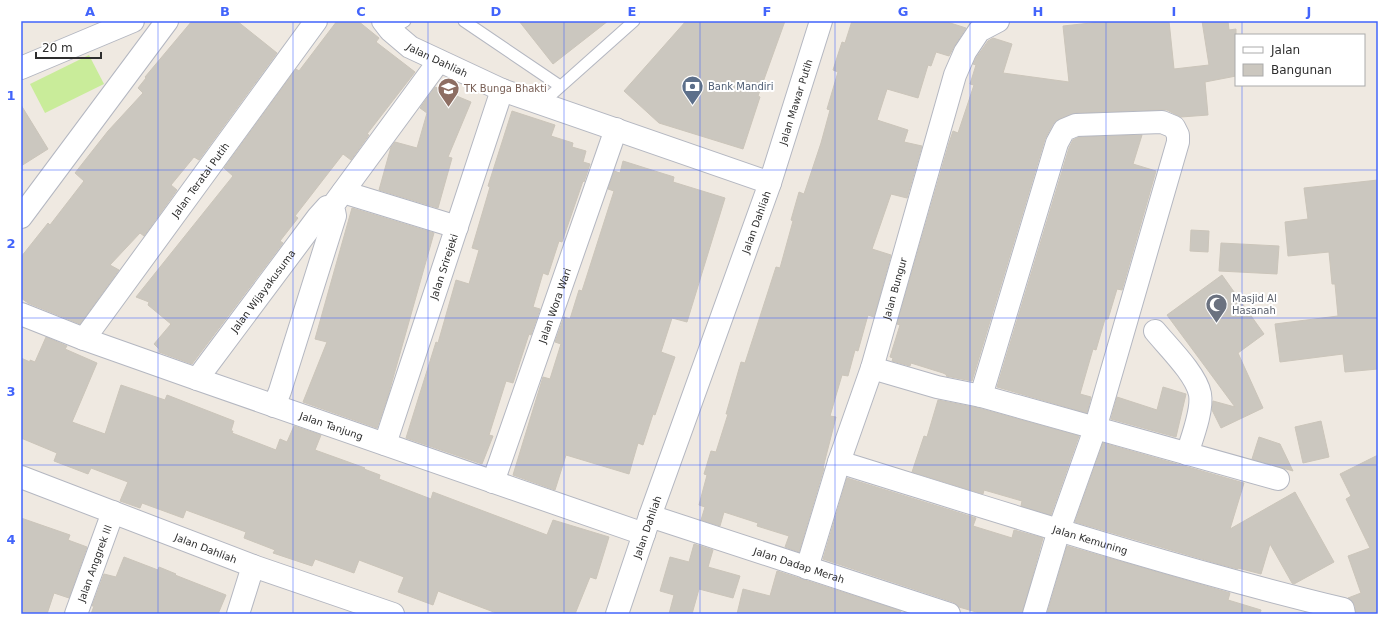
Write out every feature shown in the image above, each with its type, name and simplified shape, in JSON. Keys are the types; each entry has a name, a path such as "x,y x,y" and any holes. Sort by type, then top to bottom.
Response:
{"street":[{"path":"21,68 133,21"},
{"path":"21,217 167,21"},
{"name":"Jalan Teratai Putih","path":"84,339 316,21"},
{"name":"Jalan Mawar Putih","path":"770,183 821,21"},
{"name":"Jalan Bungur","path":"807,568 839,462 872,368 954,75 979,31 998,21"},
{"name":"Jalan Dahliah","path":"393,24 410,47 502,90 770,183 647,525 617,614"},
{"name":"Jalan Wijayakusuma","path":"198,379 324,209 337,200 439,61"},
{"name":"Jalan Srirejeki","path":"385,444 502,90"},
{"path":"981,396 1057,143 1064,130 1076,125 1162,122 1174,127 1178,135 1178,142 1095,428 1059,530 1034,614"},
{"name":"Jalan Wora Wari","path":"493,482 616,129"},
{"path":"274,406 335,216 334,211 337,200 457,227"},
{"name":"Jalan Tanjung","path":"21,314 84,339 493,482 647,525"},
{"path":"1155,332 1191,376 1200,395 1198,414 1187,454"},
{"path":"872,368 937,387 981,396 1278,479"},
{"name":"Jalan Kemuning","path":"839,462 1165,562 1344,612"},
{"name":"Jalan Dahliah","path":"21,476 253,566 390,614"},
{"name":"Jalan Anggrek III","path":"76,614 113,512"},
{"name":"Jalan Dadap Merah","path":"647,525 807,568 949,614"},
{"path":"238,614 253,566"}],"lane":[{"path":"464,21 560,86"},
{"path":"542,103 634,21"}],"green space":[{"path":"89,55 104,84 45,113 30,84"}],"building":[{"path":"192,21 237,21 277,53 199,160 194,157 171,185 177,190 144,236 140,233 110,265 119,270 80,324 28,303 21,298 21,257 48,223 50,225 84,181 75,173 108,131 143,93 138,88 146,78 145,77"},
{"path":"337,21 358,21 379,38 376,42 415,72 367,134 369,135 351,160 343,154 295,216 298,218 280,241 283,243 192,364 159,352 159,349 154,344 171,324 148,305 149,302 136,297 233,176 224,168 296,69 299,71"},
{"path":"519,21 608,21 553,64"},
{"path":"686,21 785,21 758,96 760,97 743,149 659,123 624,91"},
{"path":"852,21 944,21 966,28 949,56 936,52 931,66 928,65 918,98 887,89 877,120 908,130 904,142 922,146 907,198 891,194 872,249 891,255 874,317 868,315 858,351 855,350 848,376 842,375 830,416 836,417 824,468 799,552 785,547 789,536 757,526 758,523 724,512 720,526 701,520 705,507 699,505 707,475 704,474 711,451 716,452 728,414 726,414 741,362 745,363 776,267 780,268 793,221 791,220 799,192 804,194 821,143 830,110 827,109 838,72 833,70 842,42 845,43"},
{"path":"1169,21 1174,69 1209,65 1202,21 1228,21 1229,30 1236,29 1235,76 1205,82 1208,115 1181,117 1167,110 1162,110 1076,113 1059,119 1053,124 1045,139 972,381 946,376 947,375 943,373 911,363 910,366 892,361 893,358 890,357 900,325 897,324 949,143 953,131 958,133 974,85 970,84 976,65 973,64 976,58 988,41 993,38 1012,44 1003,73 1069,82 1063,26 1100,22"},
{"path":"435,87 471,102 448,157 452,158 438,208 379,190 391,147 395,142 417,148 427,113 420,108"},
{"path":"21,105 48,149 21,166"},
{"path":"512,111 555,125 551,136 573,143 572,147 586,151 583,162 590,164 562,242 559,241 548,275 543,273 533,307 540,309 531,335 529,334 513,383 506,381 489,435 493,436 482,464 406,438 436,342 438,343 456,280 469,284 479,250 472,248 490,187 488,186"},
{"path":"1142,135 1133,164 1156,171 1122,290 1117,289 1108,319 1105,319 1096,350 1093,349 1080,394 1091,397 1087,413 997,387 1069,148 1073,140 1079,137"},
{"path":"623,161 674,177 673,182 725,198 687,322 672,318 661,352 675,357 643,445 638,443 629,474 566,455 555,490 513,475 543,377 550,379 561,344 555,342 564,317 570,319 579,290 582,291 614,191 608,189 614,171 620,173"},
{"path":"1378,180 1378,369 1345,372 1343,354 1280,362 1275,324 1338,316 1335,284 1332,284 1329,252 1288,256 1285,222 1308,219 1304,188"},
{"path":"352,208 434,233 388,396 377,428 303,402 327,342 315,339"},
{"path":"1191,230 1209,231 1208,252 1190,251"},
{"path":"1221,243 1279,246 1277,274 1219,271"},
{"name":"Masjid Al Hasanah","path":"1222,275 1264,334 1238,353 1263,408 1221,428 1212,410 1213,401 1235,407 1167,315"},
{"path":"46,337 67,346 65,349 97,363 72,422 105,434 121,385 165,400 167,395 234,421 231,431 233,431 232,433 276,450 280,439 287,442 294,426 321,435 315,450 365,468 364,469 380,475 379,479 431,499 433,492 547,535 553,520 609,537 596,579 590,577 575,614 499,614 438,591 433,605 398,592 404,577 359,560 354,573 315,559 312,566 273,553 275,550 244,538 246,532 186,510 183,518 142,503 140,508 120,501 128,482 91,468 88,474 54,461 57,453 21,438 21,358 30,362 30,360 35,362"},
{"path":"1163,387 1186,394 1176,437 1111,419 1117,397 1157,410"},
{"path":"938,400 978,408 1079,436 1051,515 1021,506 1022,501 984,490 983,494 912,472 924,436 927,437"},
{"path":"1321,421 1329,457 1303,463 1295,427"},
{"path":"1259,437 1280,444 1293,471 1252,459"},
{"path":"1103,443 1244,483 1230,529 1295,492 1334,562 1294,584 1292,583 1270,544 1261,574 1219,564 1075,522"},
{"path":"1378,455 1378,614 1356,614 1355,606 1348,598 1361,593 1348,556 1370,548 1346,499 1351,496 1340,474"},
{"path":"847,478 976,518 973,526 1012,538 1014,530 1043,538 1022,614 983,614 959,607 953,602 823,559"},
{"path":"21,518 70,535 68,540 87,547 69,598 54,593 47,614 21,614"},
{"path":"694,544 713,550 708,567 740,576 733,598 699,589 692,614 669,614 674,595 660,591 670,557 689,562"},
{"path":"1067,546 1230,593 1228,600 1261,610 1260,614 1047,614"},
{"path":"124,557 158,570 159,567 176,574 175,575 226,595 218,614 91,614 94,606 92,606 104,574 116,577"},
{"path":"777,571 901,611 900,614 737,614 743,589 770,596"}],"place":[{"name":"Bank Mandiri","path":"693,106"},
{"name":"TK Bunga Bhakti","path":"449,108"},
{"name":"Masjid Al Hasanah","path":"1216,324"}]}
